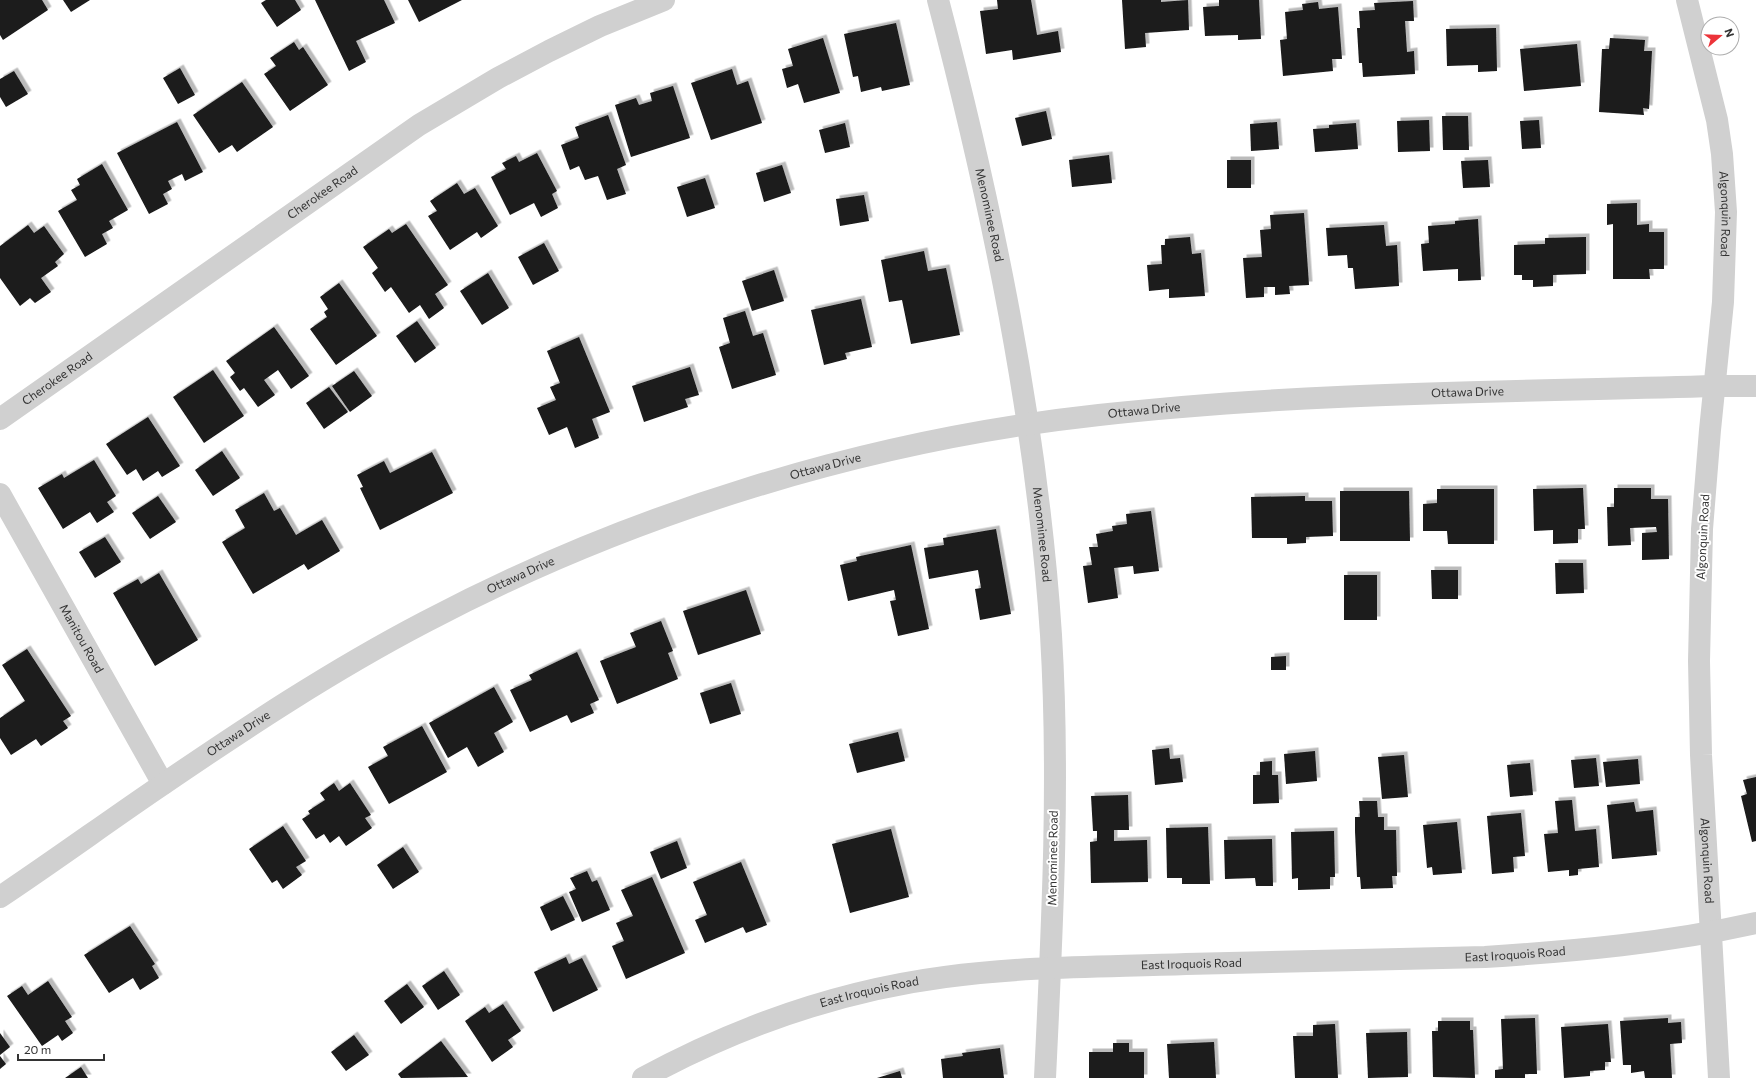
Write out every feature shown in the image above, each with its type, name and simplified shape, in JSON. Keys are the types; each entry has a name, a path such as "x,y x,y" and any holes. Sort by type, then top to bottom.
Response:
{"street":[{"name":"Cherokee Road","path":"0,419 380,151 425,121 498,78 549,51 600,26 664,0"},
{"name":"Menominee Road","path":"938,0 980,170 1004,288 1027,425 1046,572 1054,690 1055,770 1050,968 1044,1078"},
{"name":"Algonquin Road","path":"1687,0 1716,120 1725,183 1726,212 1724,295 1702,529 1699,661 1701,755 1719,1078"},
{"name":"Ottawa Drive","path":"0,896 163,784 308,688 374,650 454,608 552,562 701,504 806,472 864,456 923,443 1027,425 1112,414 1209,405 1410,394 1756,386"},
{"name":"Manitou Road","path":"0,494 163,784"},
{"name":"East Iroquois Road","path":"643,1078 693,1052 744,1029 800,1010 852,994 899,984 945,977 1050,968 1485,957 1574,951 1712,933 1756,923"}],"building":[{"path":"0,0 42,0 48,10 3,40 0,35"},
{"path":"63,0 90,0 71,12"},
{"path":"266,0 295,0 301,10 277,27 261,3"},
{"path":"315,0 384,0 395,23 356,41 366,62 349,71"},
{"path":"408,0 462,0 419,22"},
{"path":"997,0 1031,0 1037,35 1058,31 1061,52 1013,60 1012,50 986,54 980,11 998,9"},
{"path":"1122,0 1161,0 1161,2 1188,0 1189,30 1145,33 1146,47 1125,49"},
{"path":"1219,0 1259,0 1261,39 1238,40 1238,35 1205,36 1203,7 1219,6"},
{"path":"1413,1 1414,21 1405,21 1407,52 1414,51 1415,74 1363,77 1362,63 1359,63 1357,28 1360,28 1359,11 1375,10 1374,3"},
{"path":"1318,2 1319,9 1338,7 1342,59 1332,59 1333,71 1283,76 1280,40 1287,39 1285,12 1303,10 1302,4"},
{"path":"896,23 910,85 882,91 881,87 861,92 858,76 853,77 844,34"},
{"path":"1496,28 1497,71 1478,72 1478,65 1447,66 1446,29"},
{"path":"823,38 840,93 804,103 798,84 787,88 782,69 793,66 788,49"},
{"path":"1610,38 1645,40 1644,51 1652,51 1649,109 1643,108 1644,115 1599,112 1602,49 1609,49"},
{"path":"294,42 299,50 303,47 328,85 290,111 264,74 276,66 270,58"},
{"path":"1577,44 1581,86 1524,91 1520,49"},
{"path":"180,68 195,95 178,104 163,78"},
{"path":"732,69 737,85 748,81 762,123 711,140 691,83"},
{"path":"14,71 28,94 6,107 0,97 0,79"},
{"path":"242,82 273,127 237,152 232,145 219,153 193,115"},
{"path":"673,86 690,138 631,157 615,105 636,98 639,105 652,101 650,93"},
{"path":"1046,111 1052,139 1022,146 1015,118"},
{"path":"608,115 626,165 617,169 626,194 607,200 598,176 585,180 579,166 570,170 561,145 579,138 575,127"},
{"path":"1442,116 1468,116 1469,150 1443,150"},
{"path":"1429,120 1430,151 1398,152 1397,121"},
{"path":"1539,120 1541,148 1522,149 1520,121"},
{"path":"177,122 203,172 185,181 182,174 168,181 172,189 163,194 168,204 149,214 117,153"},
{"path":"1277,122 1279,149 1251,151 1250,124"},
{"path":"845,123 850,147 825,153 819,130"},
{"path":"1356,123 1358,149 1315,152 1313,129 1329,128 1329,125"},
{"path":"537,153 557,191 552,194 558,208 541,217 534,203 510,215 491,177 506,169 502,163 516,156 519,162"},
{"path":"1109,155 1112,183 1072,187 1069,160"},
{"path":"1227,160 1251,160 1251,188 1227,188"},
{"path":"1488,160 1490,187 1463,188 1461,161"},
{"path":"102,164 128,210 109,221 113,228 102,234 107,244 85,257 58,211 77,200 71,190 80,185 77,179"},
{"path":"782,165 791,193 764,202 756,173"},
{"path":"705,178 715,208 687,217 677,187"},
{"path":"457,183 464,194 475,188 498,226 481,238 477,232 450,250 428,216 437,211 430,201"},
{"path":"864,195 869,221 840,226 836,199"},
{"path":"1637,203 1637,225 1649,224 1649,232 1664,232 1664,269 1649,269 1650,279 1613,279 1613,224 1607,225 1607,204"},
{"path":"1304,213 1309,285 1289,286 1290,294 1275,295 1275,287 1264,287 1264,297 1246,298 1243,258 1262,257 1260,230 1271,229 1270,215"},
{"path":"1478,219 1481,280 1458,281 1458,269 1423,271 1421,244 1429,243 1428,226 1455,224 1455,221"},
{"path":"406,224 448,285 435,294 444,308 429,319 420,305 409,313 391,287 385,292 372,273 378,268 363,247 389,229 392,233"},
{"path":"28,225 34,233 44,226 64,254 55,262 58,266 41,278 51,292 35,303 30,298 20,306 0,278 0,246"},
{"path":"1384,225 1386,246 1397,245 1399,286 1355,289 1353,268 1348,268 1347,255 1328,256 1326,228"},
{"path":"1190,237 1192,254 1201,253 1205,296 1169,298 1169,289 1149,291 1147,265 1162,264 1161,245 1165,245 1165,239"},
{"path":"1586,237 1586,274 1553,275 1553,286 1533,287 1533,280 1522,280 1522,275 1514,275 1514,245 1545,244 1545,238"},
{"path":"544,243 559,271 533,285 518,257"},
{"path":"924,251 928,271 946,268 960,335 911,344 902,300 889,302 881,260"},
{"path":"774,270 784,301 752,311 742,281"},
{"path":"488,273 509,308 482,325 460,291"},
{"path":"339,283 377,336 336,365 310,329 327,317 324,312 328,309 320,297"},
{"path":"861,299 872,347 845,353 847,359 824,365 811,310"},
{"path":"745,311 753,336 763,333 776,375 732,389 719,347 730,343 723,318"},
{"path":"417,321 436,348 415,363 396,336"},
{"path":"274,327 309,376 291,389 278,370 264,380 275,395 258,407 244,388 240,391 230,377 235,373 226,361"},
{"path":"579,337 610,412 592,419 599,438 575,448 567,427 549,435 537,408 556,400 550,387 560,383 547,351"},
{"path":"690,367 699,395 685,399 688,407 644,422 632,386"},
{"path":"213,370 244,416 204,443 173,397"},
{"path":"354,371 372,396 350,412 332,386"},
{"path":"329,387 348,412 324,429 306,403"},
{"path":"148,417 180,466 162,477 158,471 143,481 136,469 127,475 106,444"},
{"path":"222,451 240,478 213,496 195,470"},
{"path":"432,452 453,493 380,530 360,488 363,487 357,475 384,461 390,473"},
{"path":"94,460 116,496 107,502 114,512 97,523 90,512 63,529 38,488 62,474 64,478"},
{"path":"1583,488 1585,529 1578,529 1578,543 1553,544 1553,530 1534,531 1533,489"},
{"path":"1614,488 1651,488 1651,499 1668,499 1669,559 1642,560 1642,533 1657,532 1656,527 1630,528 1631,545 1608,546 1607,507 1614,507"},
{"path":"1437,489 1494,489 1494,544 1448,544 1447,531 1423,531 1423,504 1437,503"},
{"path":"1340,491 1409,491 1410,541 1340,541"},
{"path":"264,493 274,511 280,508 296,535 322,520 340,551 308,570 304,564 253,594 222,542 245,528 235,510"},
{"path":"158,496 176,522 150,539 132,513"},
{"path":"1305,496 1305,501 1332,501 1333,536 1306,537 1306,543 1287,544 1287,538 1252,538 1251,497"},
{"path":"1151,511 1159,571 1134,574 1133,566 1114,568 1118,598 1088,603 1083,566 1092,565 1089,547 1098,547 1096,534 1113,531 1112,526 1127,524 1126,514"},
{"path":"996,529 1011,614 980,620 975,589 981,588 978,570 929,579 924,548 944,545 943,538"},
{"path":"105,537 121,562 95,578 79,552"},
{"path":"911,545 929,629 898,636 890,601 896,600 894,590 848,601 840,565 857,561 856,557"},
{"path":"1555,563 1583,563 1584,593 1556,594"},
{"path":"1431,570 1458,570 1458,599 1432,599"},
{"path":"159,573 198,640 155,666 113,593 138,579 141,584"},
{"path":"1344,575 1377,575 1377,620 1344,620"},
{"path":"746,590 761,634 698,655 683,611"},
{"path":"661,621 673,651 668,653 678,679 617,704 600,661 636,647 630,633"},
{"path":"27,649 71,716 63,721 68,728 41,746 36,739 11,755 0,738 0,718 25,701 2,665"},
{"path":"577,652 599,700 590,704 594,713 571,723 567,715 530,732 510,690 532,680 529,675"},
{"path":"1286,656 1286,670 1271,670 1271,657"},
{"path":"731,683 741,714 710,724 700,693"},
{"path":"494,687 513,722 494,733 504,752 478,767 467,747 448,758 429,723"},
{"path":"422,726 447,772 389,804 368,767 388,756 383,747"},
{"path":"898,732 905,761 857,773 849,744"},
{"path":"1169,748 1170,759 1180,758 1183,782 1155,785 1152,750"},
{"path":"1315,751 1317,781 1286,784 1284,754"},
{"path":"1404,755 1408,797 1382,799 1378,757"},
{"path":"1596,758 1599,786 1574,788 1571,760"},
{"path":"1638,759 1640,784 1606,787 1603,762"},
{"path":"1272,761 1272,775 1278,775 1279,803 1253,804 1253,775 1260,775 1260,762"},
{"path":"1530,763 1533,795 1510,797 1507,765"},
{"path":"1756,777 1756,841 1752,842 1741,796 1747,794 1743,780"},
{"path":"334,783 339,791 350,783 371,815 365,818 372,828 346,846 339,836 330,843 324,834 316,839 302,819 310,814 308,811 325,800 320,793"},
{"path":"1128,795 1129,830 1114,830 1114,841 1147,840 1148,882 1091,883 1090,842 1097,841 1097,831 1093,831 1091,796"},
{"path":"1572,800 1575,831 1596,829 1599,867 1578,869 1578,875 1569,876 1569,870 1548,872 1544,834 1558,833 1555,801"},
{"path":"1359,801 1377,801 1378,817 1384,817 1384,830 1396,830 1397,876 1392,876 1393,888 1361,889 1360,877 1357,877 1355,831 1355,817 1360,817"},
{"path":"1634,802 1636,812 1653,810 1657,855 1612,859 1607,805"},
{"path":"1521,813 1525,856 1513,857 1514,872 1492,874 1487,816"},
{"path":"1457,822 1462,873 1433,875 1432,867 1427,868 1423,825"},
{"path":"283,826 306,861 296,867 302,875 283,889 277,880 272,883 249,849"},
{"path":"1208,827 1210,884 1182,884 1182,878 1167,878 1166,828"},
{"path":"891,829 909,897 850,913 832,844"},
{"path":"1334,831 1335,877 1330,877 1330,889 1298,890 1298,878 1292,879 1291,832"},
{"path":"1272,839 1273,886 1256,886 1255,878 1225,879 1224,840"},
{"path":"677,841 687,868 661,879 650,852"},
{"path":"403,847 419,872 393,889 377,865"},
{"path":"741,862 767,925 746,933 743,927 705,943 695,920 707,915 693,882"},
{"path":"587,871 592,882 597,880 610,910 582,922 569,892 576,889 570,878"},
{"path":"652,877 685,953 626,979 612,946 624,941 616,923 633,916 621,890"},
{"path":"563,896 575,920 551,931 540,907"},
{"path":"130,926 155,964 152,966 159,978 140,990 133,978 109,993 84,955"},
{"path":"566,957 569,964 582,958 598,990 553,1012 534,972"},
{"path":"444,971 460,995 438,1010 422,986"},
{"path":"48,981 72,1017 65,1021 73,1033 62,1041 58,1035 42,1046 7,996 22,986 28,995"},
{"path":"407,984 424,1007 401,1024 384,1001"},
{"path":"503,1004 521,1031 508,1040 513,1047 492,1062 465,1021 485,1007 489,1013"},
{"path":"1535,1018 1537,1074 1525,1074 1525,1078 1495,1078 1495,1070 1503,1069 1501,1019"},
{"path":"1668,1018 1668,1023 1681,1022 1682,1043 1670,1044 1672,1078 1645,1078 1644,1071 1631,1073 1631,1065 1623,1065 1620,1021"},
{"path":"1438,1021 1470,1021 1470,1030 1473,1030 1475,1078 1433,1077 1432,1031 1438,1031"},
{"path":"1335,1024 1338,1078 1295,1078 1293,1036 1313,1036 1313,1025"},
{"path":"1608,1024 1611,1062 1605,1062 1605,1070 1590,1071 1590,1076 1564,1078 1561,1027"},
{"path":"1407,1032 1408,1077 1368,1078 1366,1033"},
{"path":"0,1033 10,1047 0,1055"},
{"path":"354,1035 369,1055 346,1071 331,1052"},
{"path":"441,1041 468,1077 401,1078 398,1074"},
{"path":"1214,1042 1216,1078 1169,1078 1167,1044"},
{"path":"1113,1043 1129,1043 1129,1052 1144,1052 1144,1078 1089,1078 1089,1052 1113,1052"},
{"path":"1000,1048 1004,1078 943,1078 941,1059 963,1056 962,1053"},
{"path":"0,1056 6,1064 0,1069"},
{"path":"81,1067 88,1078 65,1078"},
{"path":"900,1071 902,1078 877,1078"}]}
